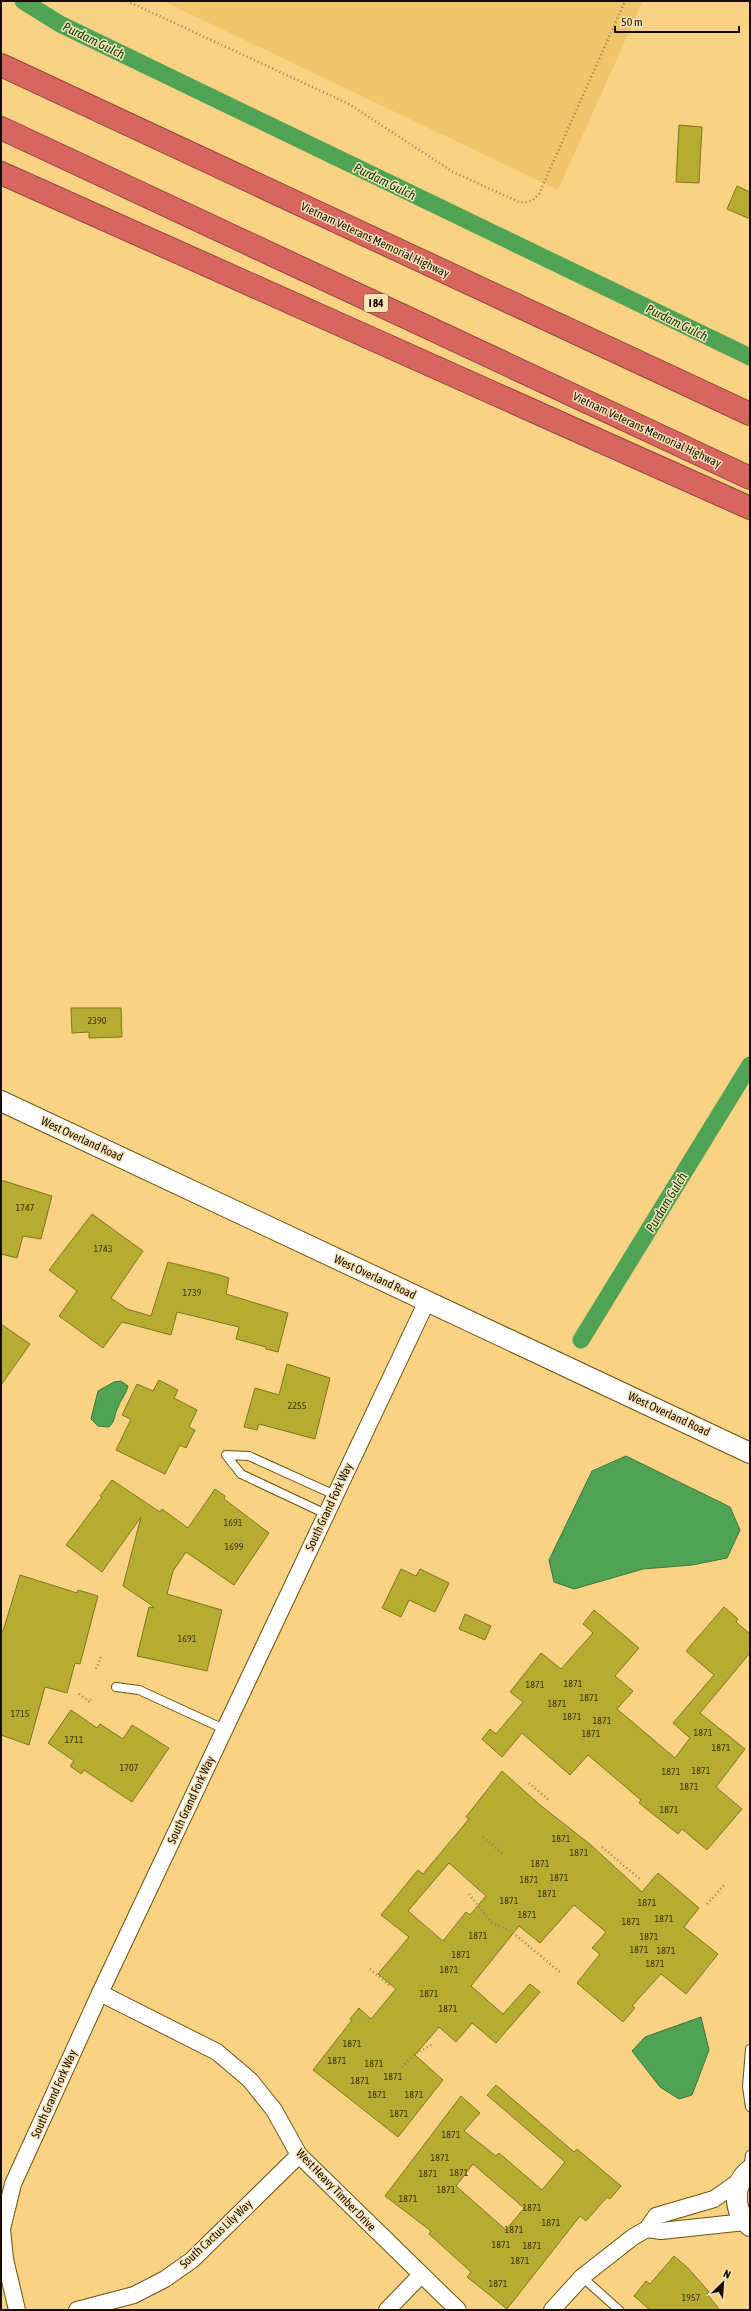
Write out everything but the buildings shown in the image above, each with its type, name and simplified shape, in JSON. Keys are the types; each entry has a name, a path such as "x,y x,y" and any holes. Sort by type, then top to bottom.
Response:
{"highway":[{"name":"Vietnam Veterans Memorial Highway","path":"5,65 750,414"},
{"name":"Vietnam Veterans Memorial Highway","path":"1,128 750,478"},
{"path":"1,172 750,508"}],"street":[{"name":"West Overland Road","path":"1,1101 750,1453"},
{"name":"South Grand Fork Way","path":"17,2310 5,2259 2,2229 14,2184 100,1993 427,1301"},
{"name":"West Heavy Timber Drive","path":"100,1993 217,2052 250,2080 274,2110 298,2156 458,2310"},
{"name":"South Cactus Lily Way","path":"77,2310 134,2295 165,2279 192,2260 298,2156"},
{"path":"648,2229 661,2231 747,2224 737,2202 747,2169"},
{"path":"552,2310 582,2277 626,2242 648,2229 656,2216 714,2199 747,2169"},
{"path":"387,2310 421,2275"}],"lane":[{"path":"326,1514 241,1474 226,1455 249,1456 335,1495"},
{"path":"116,1687 139,1690 224,1729"},
{"path":"750,2049 748,2087 750,2107"},
{"path":"582,2277 619,2310"}],"path":[{"path":"127,1 349,104 453,172 519,202 525,203 535,199 539,194 625,1"},
{"path":"96,1669 102,1654"},
{"path":"79,1694 90,1702 92,1699"},
{"path":"529,1783 548,1800"},
{"path":"484,1836 503,1854"},
{"path":"602,1847 641,1880"},
{"path":"707,1904 725,1884"},
{"path":"469,1894 491,1922 512,1932 561,1973"},
{"path":"370,1969 390,1986"},
{"path":"402,2067 413,2055 431,2045"}],"shaded area":[{"path":"163,1 643,1 558,190"},
{"path":"121,1381 128,1386 119,1404 113,1422 109,1427 98,1426 91,1419 98,1391 114,1382"},
{"path":"626,1456 730,1507 740,1530 727,1558 692,1565 643,1569 574,1589 554,1582 549,1560 592,1471"},
{"path":"701,2017 709,2050 692,2095 679,2099 660,2087 632,2051 645,2037"}],"waterway":[{"name":"Purdam Gulch","path":"23,1 60,24 750,357"},
{"name":"Purdam Gulch","path":"581,1340 750,1065"}]}
